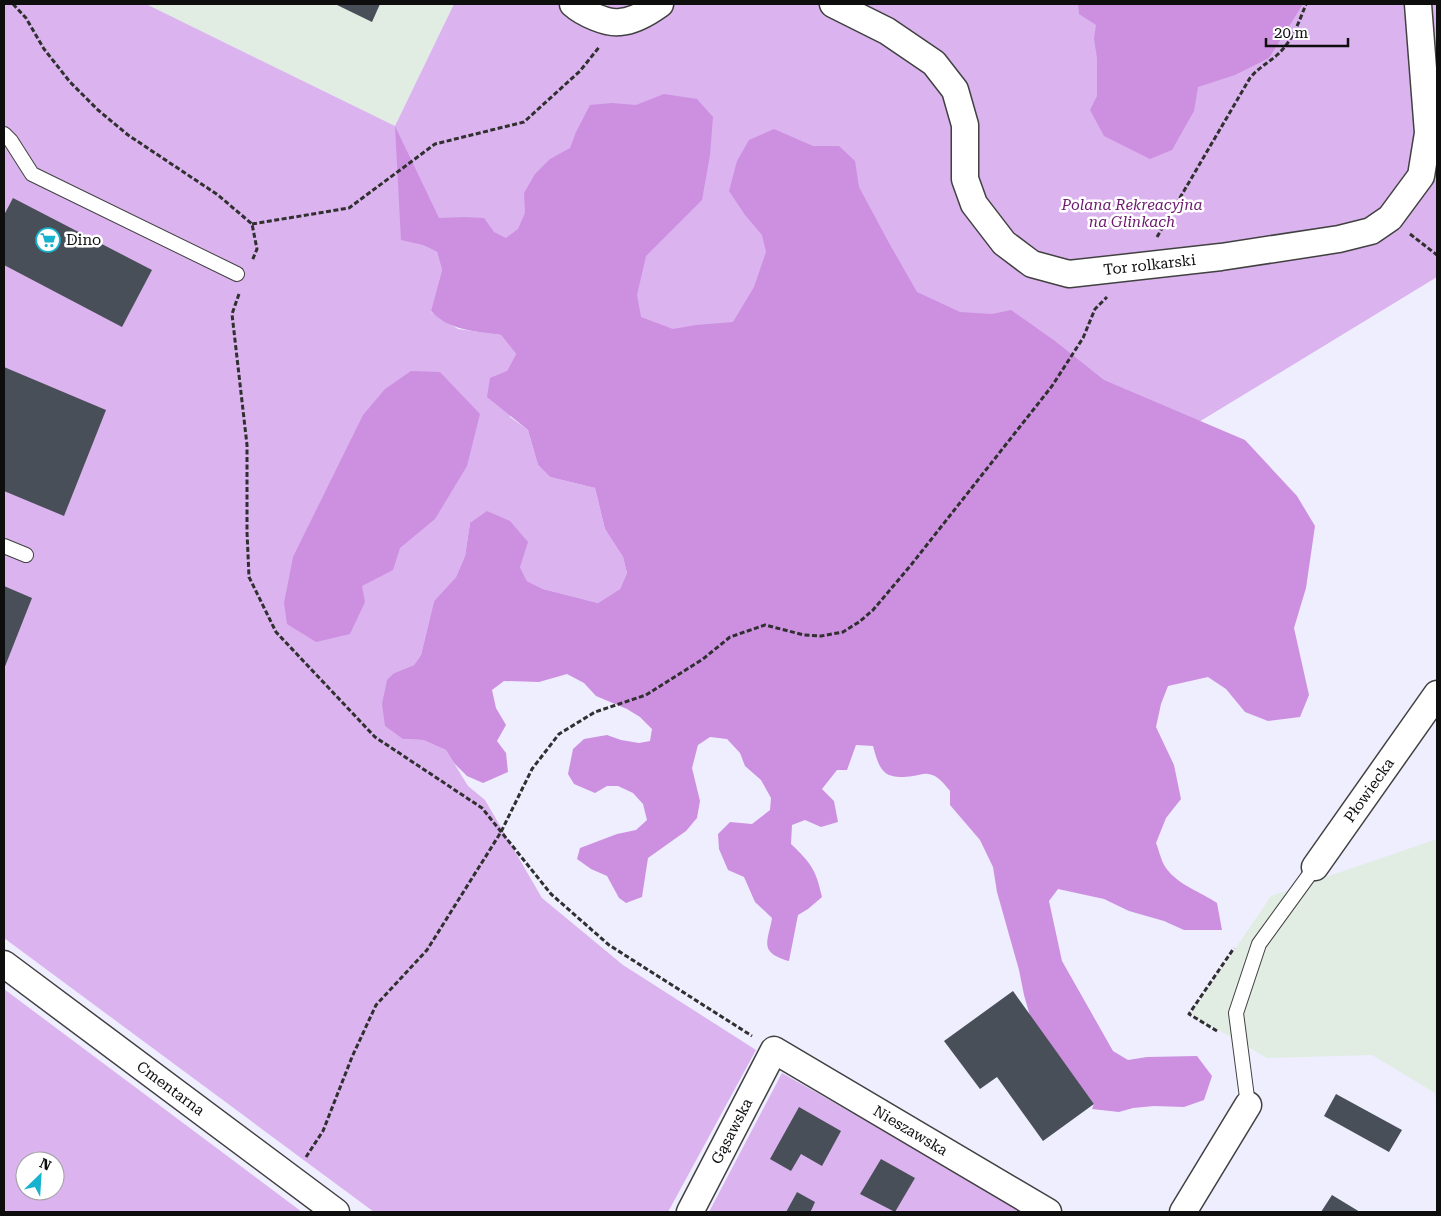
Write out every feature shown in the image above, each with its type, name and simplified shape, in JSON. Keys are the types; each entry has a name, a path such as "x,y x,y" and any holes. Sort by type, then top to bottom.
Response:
{"street":[{"path":"573,4 598,18 620,22 646,13 660,4"},
{"name":"Tor rolkarski","path":"833,4 886,31 934,63 955,90 965,125 965,179 974,204 1004,243 1032,264 1069,274 1221,257 1338,239 1372,231 1390,218 1422,176 1428,133 1418,4"},
{"name":"Płowiecka","path":"1308,876 1437,694"},
{"name":"Cmentarna","path":"4,964 336,1212"},
{"name":"Gąsawska","path":"690,1212 774,1050"},
{"name":"Nieszawska","path":"774,1050 1048,1212"},
{"path":"1183,1212 1248,1105"}],"lane":[{"path":"4,134 11,141 32,174 240,280"},
{"path":"4,546 26,555"},
{"path":"1248,1105 1236,1013 1259,944 1308,876"}],"path":[{"path":"13,4 26,18 44,50 70,82 98,110 128,135 218,195 252,224 257,249 251,264"},
{"path":"291,1179 323,1131 352,1057 376,1004 426,950 501,832 532,769 559,734 595,712 646,695 704,659 730,637 765,625 804,635 821,636 843,632 873,610 1052,386 1083,338 1095,309 1139,267 1250,78 1288,42 1306,4"},
{"path":"252,224 349,208 435,144 524,122 580,71 620,22"},
{"path":"1390,218 1437,255"},
{"path":"240,280 232,314 247,444 249,577 276,632 375,737 482,808 551,894 609,945 703,1007 774,1050"}],"shaded area":[{"path":"146,4 454,4 395,126"},
{"path":"1078,4 1303,4 1269,58 1235,75 1198,87 1194,111 1172,150 1150,159 1104,136 1090,110 1097,96 1097,58 1094,39 1096,25 1079,14"},
{"path":"664,94 697,99 713,117 710,155 702,200 646,256 637,295 641,317 673,329 733,322 754,287 766,252 762,235 745,215 729,191 737,161 749,140 774,129 813,146 839,146 855,161 859,187 917,292 960,312 992,314 1011,310 1055,341 1104,380 1245,440 1297,496 1315,526 1306,588 1294,628 1309,695 1300,717 1268,721 1245,712 1226,689 1208,677 1168,686 1161,704 1156,727 1174,765 1181,799 1166,818 1156,843 1163,862 1171,874 1183,884 1217,903 1222,930 1184,930 1164,921 1129,911 1104,899 1058,889 1049,901 1062,961 1113,1051 1128,1060 1147,1057 1197,1056 1212,1076 1204,1100 1184,1107 1154,1106 1133,1108 1119,1112 1092,1109 1094,1104 1030,1016 997,892 993,867 980,840 950,805 950,791 940,780 935,776 926,774 903,777 889,775 881,768 873,746 856,745 847,770 837,770 822,789 834,801 838,822 821,827 805,820 792,825 791,844 812,868 818,880 822,897 798,915 789,961 779,958 769,950 767,940 772,918 755,902 744,877 728,870 719,849 718,834 730,822 752,824 770,810 771,798 761,780 745,766 740,753 727,739 710,737 698,745 692,768 700,801 697,818 686,831 648,858 642,897 626,903 619,898 607,876 591,869 577,859 580,848 617,834 636,830 647,820 643,804 633,793 618,786 607,786 595,793 574,784 568,774 573,749 584,739 607,735 639,743 650,741 652,729 640,717 627,709 596,696 584,683 567,674 539,682 504,681 492,690 496,708 506,725 497,741 506,753 508,772 483,783 467,776 454,763 446,750 423,740 403,739 385,726 382,704 387,680 394,673 414,665 421,655 434,601 456,577 465,556 470,523 487,511 510,521 528,542 520,567 527,581 543,589 598,603 620,589 627,573 623,557 605,529 595,488 550,477 538,465 528,430 487,397 490,378 507,371 516,354 501,335 454,326 438,318 431,311 442,270 437,252 423,245 401,240 395,126 439,218 484,218 494,232 506,238 518,229 525,213 524,193 535,174 550,159 570,148 590,105 612,103 636,105"},
{"path":"411,371 440,372 480,414 467,466 435,519 400,548 393,570 362,586 365,602 350,634 316,642 287,624 284,603 293,557 363,415 385,389"},
{"path":"1437,839 1437,1110 1435,1093 1372,1055 1267,1058 1191,1014 1271,896"}],"green space":[{"name":"Polana Rekreacyjna na Glinkach","path":"4,4 146,4 395,126 454,4 1437,4 1437,277 1184,431 804,383 423,245 437,252 442,270 431,312 458,329 501,335 516,354 507,371 510,417 528,430 538,465 550,477 595,488 605,529 623,557 627,573 620,589 598,603 543,589 527,581 520,567 470,523 465,556 456,577 434,601 421,655 414,665 394,673 403,739 423,740 446,750 468,786 485,800 542,898 623,965 756,1050 668,1212 374,1212 4,938"},
{"path":"4,989 302,1212 4,1212"},
{"path":"782,1073 1027,1212 813,1212 797,1192 786,1212 709,1212"}],"building":[{"path":"335,4 380,4 372,22"},
{"name":"Dino","path":"13,198 152,270 122,327 4,265 4,215"},
{"path":"4,367 106,410 64,516 4,491"},
{"path":"4,586 32,598 4,669"},
{"path":"1013,991 1094,1104 1043,1141 997,1077 980,1089 944,1041"},
{"path":"1336,1094 1402,1130 1389,1152 1324,1116"},
{"path":"799,1107 841,1131 822,1166 801,1154 791,1171 770,1159"},
{"path":"881,1159 915,1178 895,1212 860,1194"},
{"path":"797,1192 815,1202 811,1211 813,1212 786,1212"},
{"path":"1332,1195 1360,1212 1321,1212"}],"place":[{"name":"Dino","path":"48,240"}]}
